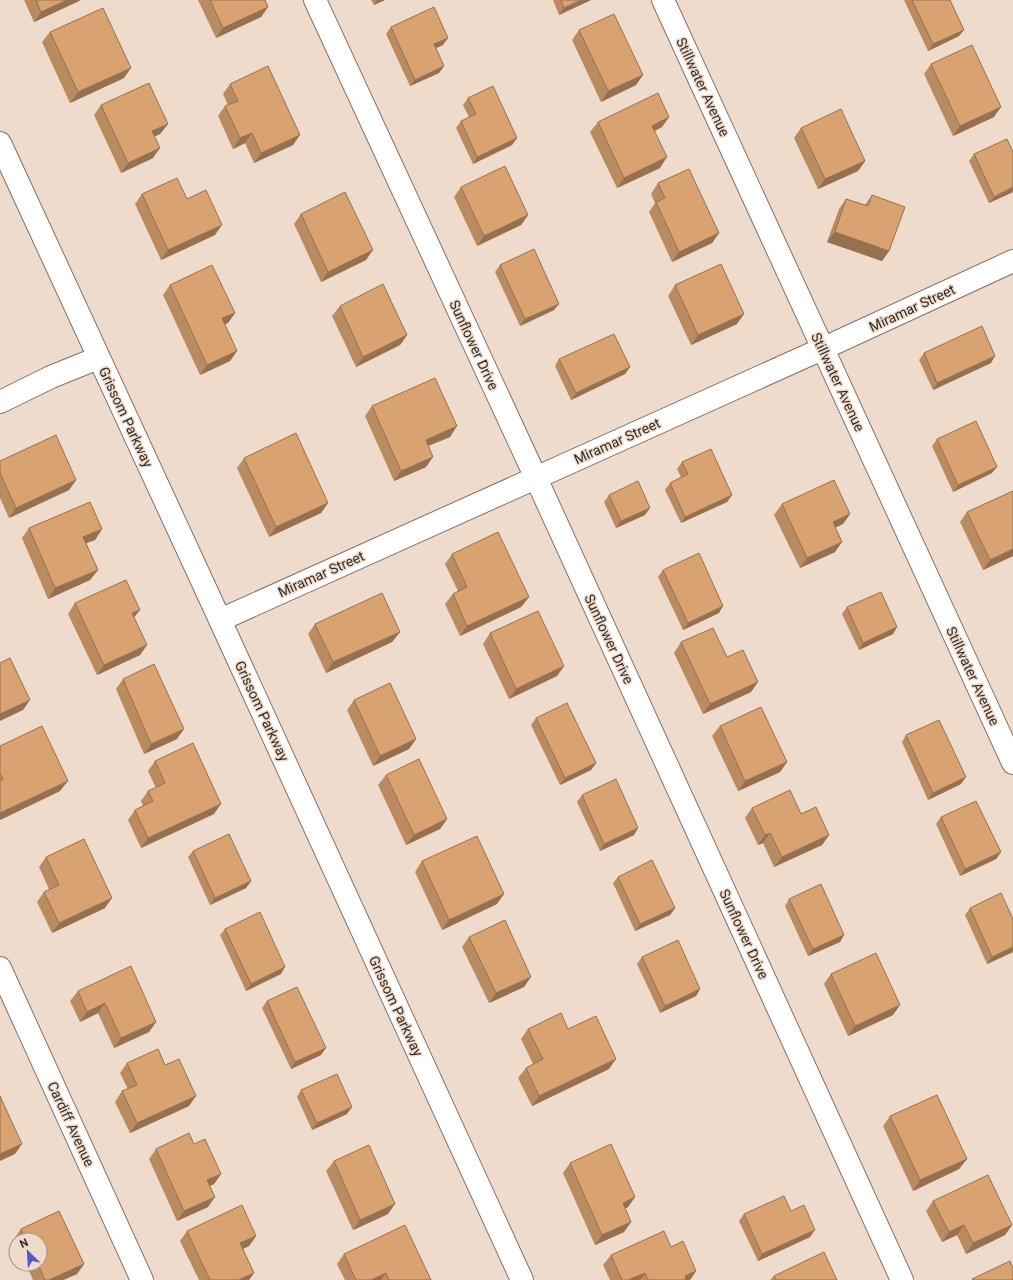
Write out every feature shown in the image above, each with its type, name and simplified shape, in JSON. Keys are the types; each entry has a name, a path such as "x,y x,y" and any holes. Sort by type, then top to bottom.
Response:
{"street":[{"name":"Sunflower Drive","path":"315,0 536,478 902,1280"},
{"name":"Stillwater Avenue","path":"663,0 1013,763"},
{"name":"Grissom Parkway","path":"0,143 522,1280"},
{"name":"Miramar Street","path":"220,620 1013,262"},
{"path":"0,402 51,377 98,358"},
{"name":"Cardiff Avenue","path":"0,968 142,1280"}],"building":[{"path":"36,0 67,0 41,12"},
{"path":"210,0 265,0 268,7 223,28"},
{"path":"561,0 581,0 564,8"},
{"path":"912,0 950,0 964,30 933,44"},
{"path":"434,7 448,38 434,44 444,66 415,80 391,27"},
{"path":"103,8 131,68 78,92 50,32"},
{"path":"614,14 643,75 608,91 579,30"},
{"path":"972,45 1001,107 960,126 931,64"},
{"path":"268,66 300,135 261,153 252,133 240,138 225,106 238,101 230,84"},
{"path":"149,83 168,124 152,131 160,148 128,163 101,105"},
{"path":"493,86 517,138 477,157 461,121 476,114 468,98"},
{"path":"658,93 669,117 652,126 667,157 624,178 598,122"},
{"path":"841,109 865,161 825,179 801,128"},
{"path":"1007,139 1013,152 1013,187 994,197 974,154"},
{"path":"505,166 528,215 484,236 461,187"},
{"path":"689,169 719,233 679,252 656,202 665,198 658,183"},
{"path":"177,178 187,199 206,190 222,225 168,250 142,194"},
{"path":"345,192 373,250 328,272 301,214"},
{"path":"872,195 905,207 889,251 835,232 846,199 868,206"},
{"path":"534,249 559,304 525,319 500,265"},
{"path":"721,264 744,314 698,335 675,285"},
{"path":"212,265 235,313 222,318 237,351 207,365 170,285"},
{"path":"383,284 407,335 363,357 340,306"},
{"path":"982,326 995,356 937,383 924,353"},
{"path":"614,334 630,367 576,393 559,359"},
{"path":"435,378 457,426 426,440 433,457 401,471 372,406"},
{"path":"976,421 997,467 958,485 937,439"},
{"path":"296,433 328,503 276,527 244,458"},
{"path":"56,435 76,480 16,508 0,473 0,461"},
{"path":"711,449 732,495 685,517 670,483 688,474 682,462"},
{"path":"834,480 850,514 833,522 842,542 807,558 782,504"},
{"path":"638,481 650,508 621,521 609,495"},
{"path":"1013,491 1013,549 990,560 967,512"},
{"path":"90,502 102,529 83,537 98,570 55,588 29,528"},
{"path":"498,532 529,597 467,626 453,594 467,587 452,554"},
{"path":"699,553 723,606 688,623 663,570"},
{"path":"126,580 140,610 132,613 147,645 104,665 75,603"},
{"path":"881,592 897,627 863,643 847,607"},
{"path":"382,593 400,632 333,662 315,624"},
{"path":"538,611 564,666 516,689 490,633"},
{"path":"713,628 727,657 743,650 758,682 710,704 681,642"},
{"path":"10,658 30,700 0,714 0,663"},
{"path":"154,664 184,729 151,744 123,679"},
{"path":"390,683 416,739 380,756 354,700"},
{"path":"567,703 596,763 565,778 536,718"},
{"path":"761,707 787,762 745,781 720,726"},
{"path":"939,720 966,777 933,793 906,735"},
{"path":"42,726 68,781 0,813 0,781 3,779 0,773 0,746"},
{"path":"193,743 221,804 148,838 135,810 153,801 148,791 165,783 155,761"},
{"path":"419,759 447,819 414,835 386,775"},
{"path":"616,779 638,828 604,844 582,795"},
{"path":"790,790 801,814 816,807 829,835 782,857 770,833 765,835 752,808"},
{"path":"976,801 1001,852 965,869 941,817"},
{"path":"229,834 251,881 215,898 193,851"},
{"path":"477,836 504,894 449,920 422,861"},
{"path":"84,839 112,898 59,923 44,892 59,885 46,857"},
{"path":"652,860 675,908 640,924 618,877"},
{"path":"821,884 844,935 813,949 789,899"},
{"path":"1001,893 1013,919 1013,947 992,957 970,908"},
{"path":"260,912 285,967 251,984 225,929"},
{"path":"505,920 531,977 496,993 469,937"},
{"path":"678,940 700,989 665,1006 642,957"},
{"path":"876,953 900,1005 855,1026 831,974"},
{"path":"131,966 156,1022 121,1038 105,1003 87,1012 78,991"},
{"path":"297,987 326,1048 295,1062 267,1001"},
{"path":"561,1013 568,1029 596,1016 616,1059 539,1096 526,1068 543,1059 528,1029"},
{"path":"158,1049 165,1065 179,1059 196,1096 137,1123 122,1091 137,1085 127,1063"},
{"path":"337,1074 352,1107 317,1123 301,1090"},
{"path":"937,1095 967,1159 920,1180 890,1116"},
{"path":"0,1096 22,1144 0,1154"},
{"path":"189,1133 194,1144 205,1139 221,1174 207,1180 215,1197 184,1211 156,1149"},
{"path":"611,1144 635,1197 623,1203 631,1222 602,1235 570,1163"},
{"path":"369,1145 395,1204 360,1220 334,1161"},
{"path":"988,1175 1012,1225 973,1243 964,1225 949,1232 933,1201"},
{"path":"784,1196 791,1211 804,1205 815,1230 762,1254 744,1214"},
{"path":"242,1205 256,1236 240,1243 254,1273 238,1280 210,1280 187,1231"},
{"path":"59,1211 84,1264 49,1280 45,1280 42,1272 48,1272 48,1232 22,1232 21,1229"},
{"path":"405,1225 431,1280 389,1280 386,1273 371,1280 356,1280 344,1254"},
{"path":"664,1231 671,1247 683,1241 696,1271 685,1276 686,1280 648,1280 645,1273 628,1280 622,1280 611,1255"},
{"path":"824,1252 837,1280 776,1280 774,1276"},
{"path":"1010,1261 1013,1268 1013,1280 972,1279"}]}
